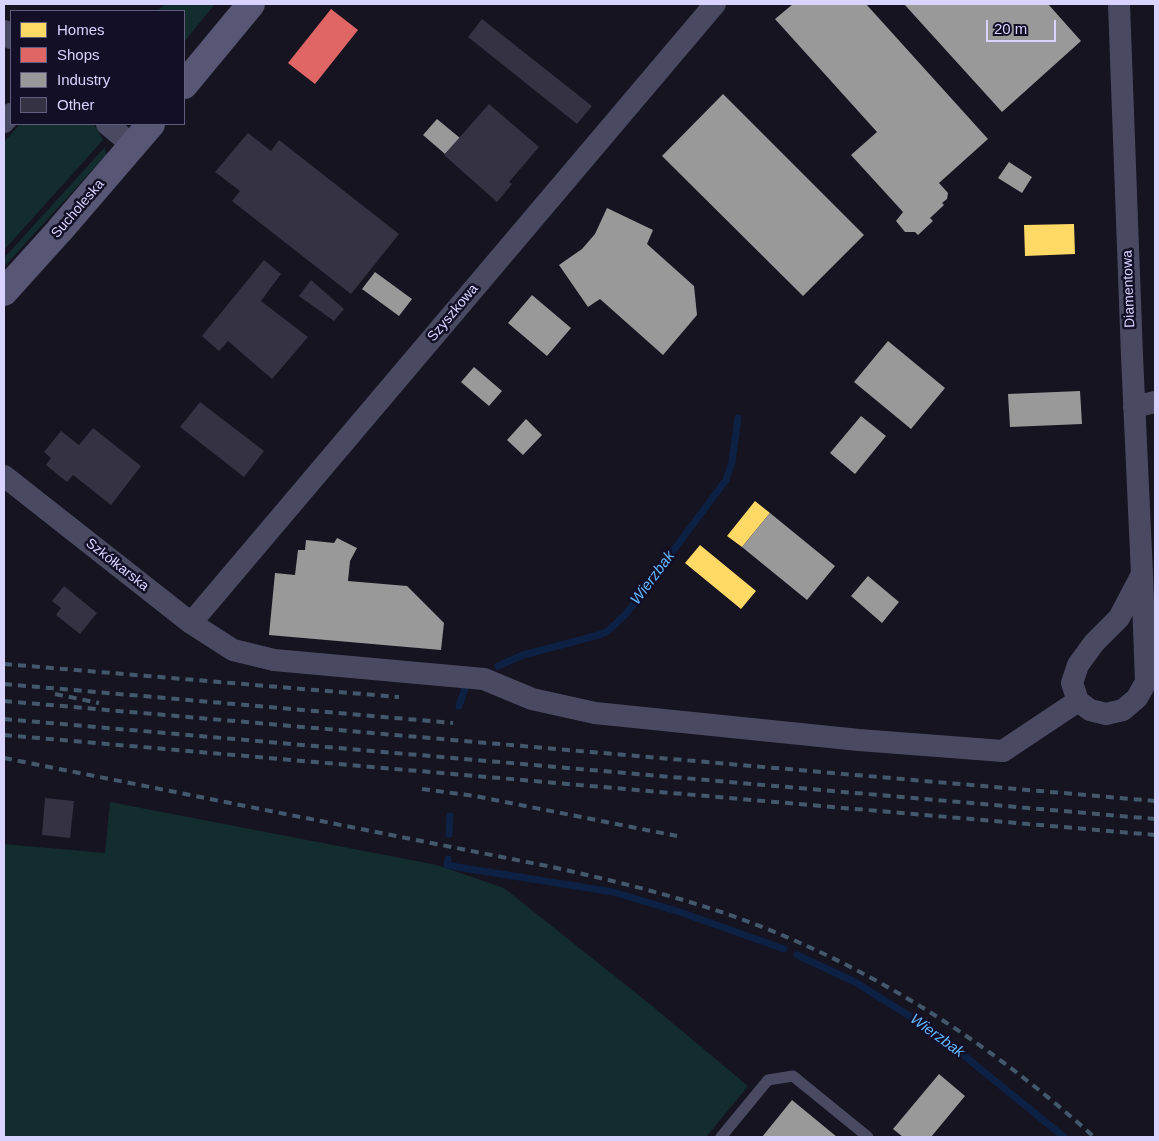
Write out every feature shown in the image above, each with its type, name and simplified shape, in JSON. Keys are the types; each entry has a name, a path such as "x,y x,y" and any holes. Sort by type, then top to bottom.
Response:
{"street":[{"path":"185,84 251,4"},
{"name":"Szyszkowa","path":"191,623 715,4"},
{"name":"Diamentowa","path":"1078,701 1090,710 1106,714 1123,710 1137,698 1146,682 1142,574 1145,405 1119,4"},
{"path":"109,125 132,145"},
{"name":"Sucholeska","path":"4,292 149,125"},
{"name":"Szkółkarska","path":"4,476 191,623 234,650 274,660 484,679 532,699 595,713 859,740 1003,751 1078,701"},
{"path":"1078,701 1072,683 1078,665 1094,643 1119,618 1142,574"}],"lane":[{"path":"721,1137 768,1080 794,1076 868,1137"}],"green space":[{"path":"165,4 215,4 185,41 185,10 158,10"},
{"path":"19,125 95,125 103,140 4,250 4,142"},
{"path":"105,147 106,155 4,267 4,258"},
{"path":"110,802 437,865 504,888 651,1005 748,1086 706,1137 4,1137 4,844 105,853"}],"building: Homes":[{"path":"1074,224 1075,254 1025,256 1024,225"},
{"path":"755,501 770,513 742,547 727,536"},
{"path":"700,545 756,591 741,609 685,563"}],"building: Shops":[{"path":"331,9 358,30 315,84 288,63"}],"building: Industry":[{"path":"793,4 866,4 988,139 939,183 948,193 947,199 942,203 944,205 930,218 933,221 918,235 915,232 905,232 896,221 903,212 851,155 877,132 775,19"},
{"path":"904,4 1048,4 1081,41 1002,112"},
{"path":"723,94 864,235 803,296 662,156"},
{"path":"437,119 460,138 445,154 423,135"},
{"path":"1009,162 1032,177 1022,193 998,178"},
{"path":"607,208 653,230 647,244 694,286 697,315 663,355 600,299 588,307 559,265 582,249 595,234"},
{"path":"375,272 412,299 399,316 362,289"},
{"path":"532,295 571,328 547,356 508,323"},
{"path":"888,341 945,388 911,429 854,382"},
{"path":"474,367 502,391 489,406 461,382"},
{"path":"1080,391 1082,424 1010,427 1008,394"},
{"path":"861,416 886,436 855,474 830,453"},
{"path":"526,419 542,435 523,455 507,440"},
{"path":"770,513 835,566 807,600 742,547"},
{"path":"337,538 357,548 350,561 348,581 407,586 444,623 441,650 269,635 275,573 295,575 298,550 305,550 306,540 334,543"},
{"path":"868,576 899,602 882,623 851,596"},
{"path":"939,1074 965,1096 931,1137 903,1137 893,1129"},
{"path":"792,1100 837,1137 762,1137"}],"building: Other":[{"path":"482,19 592,106 577,124 468,37"},
{"path":"489,104 539,147 509,182 512,184 497,202 444,155"},
{"path":"248,133 271,151 279,140 399,234 351,294 232,201 240,191 215,172"},
{"path":"264,260 281,274 261,301 308,337 272,379 228,341 219,351 202,336"},
{"path":"311,280 344,309 334,321 299,296"},
{"path":"200,402 264,451 244,477 180,427"},
{"path":"93,428 141,466 111,505 73,475 67,482 46,465 51,458 44,452 61,431 79,445"},
{"path":"64,586 97,613 80,634 56,615 61,608 52,601"},
{"path":"45,798 74,801 70,838 42,835"}],"waterway":[{"name":"Wierzbak","path":"498,666 523,655 599,635 608,631 626,614 726,480 732,462 738,418"},
{"name":"Wierzbak","path":"459,706 466,686"},
{"name":"Wierzbak","path":"449,834 450,816"},
{"name":"Wierzbak","path":"448,859 447,865 613,892 680,912 784,949"},
{"name":"Wierzbak","path":"797,955 855,982 935,1032 1064,1137"}],"railway":[{"path":"4,664 399,697"},
{"path":"4,684 453,723"},
{"path":"55,694 99,703"},
{"path":"4,701 1155,801"},
{"path":"4,719 1155,819"},
{"path":"4,735 1155,835"},
{"path":"4,758 552,867 638,887 722,912 821,952 904,997 984,1048 1021,1076 1094,1137"},
{"path":"422,789 475,796 677,836"}]}
